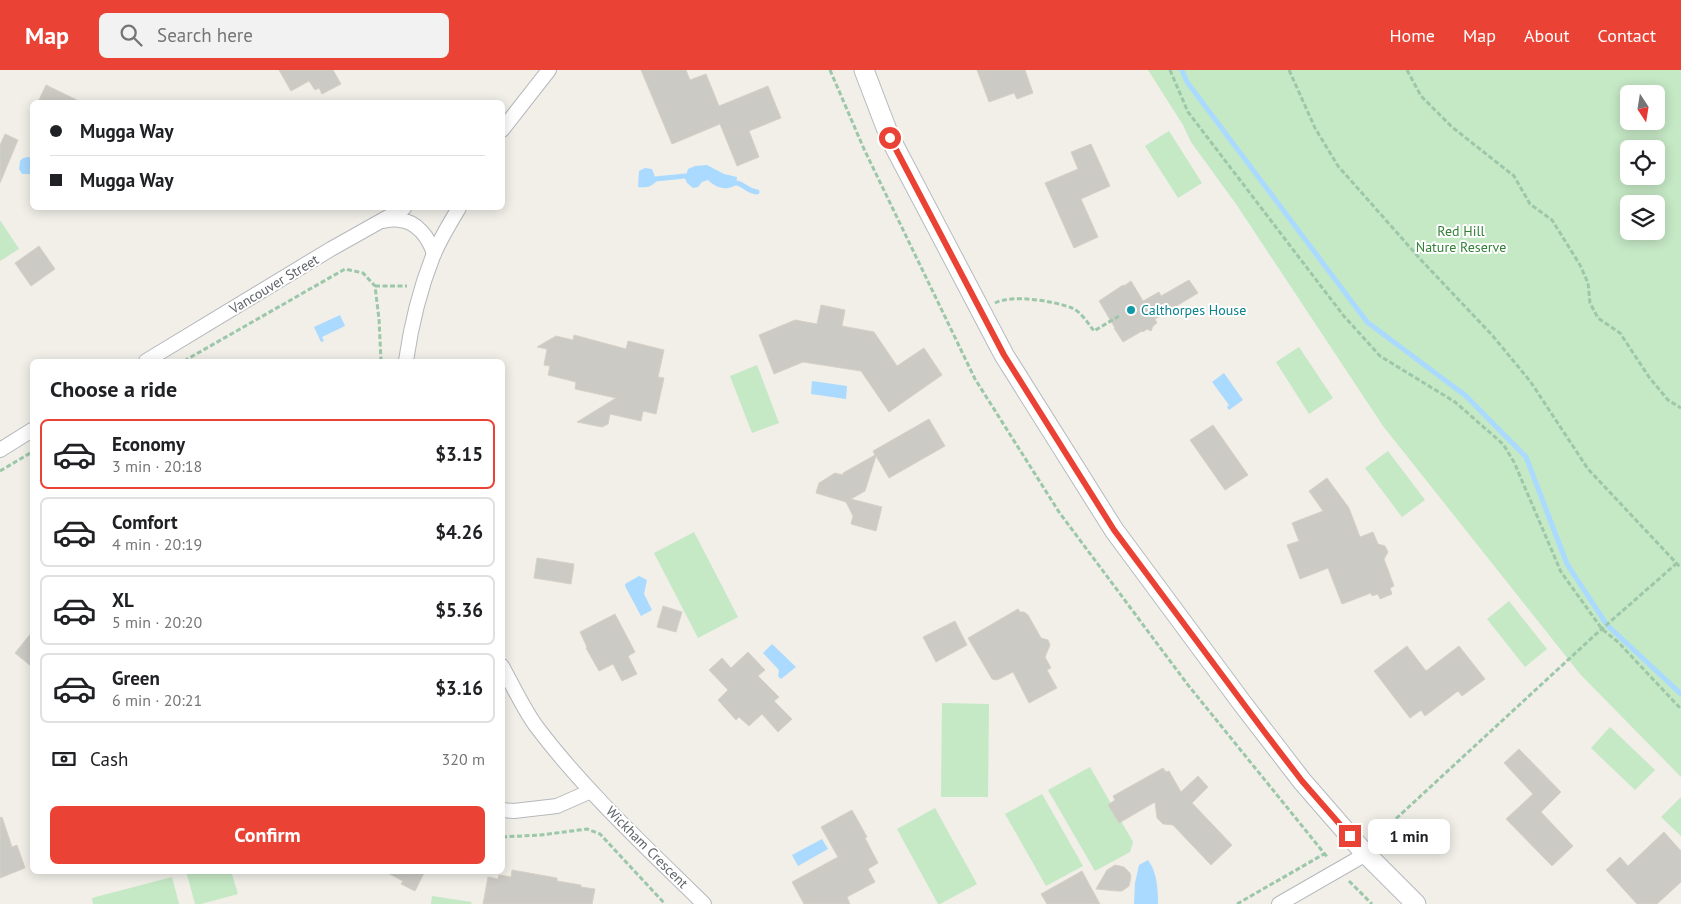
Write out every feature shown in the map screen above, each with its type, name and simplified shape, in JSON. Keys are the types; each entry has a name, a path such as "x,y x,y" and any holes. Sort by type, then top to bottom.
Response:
{"main road":[{"path":"864,70 890,138 1004,355 1114,530 1296,773 1364,852 1416,904"}],"street":[{"path":"505,126 549,70"},
{"name":"Vancouver Street","path":"149,359 400,210"},
{"path":"406,359 417,306 434,254 458,210"},
{"path":"379,221 399,220 410,223 427,238 434,254"},
{"path":"0,450 30,431"},
{"name":"Wickham Crescent","path":"505,671 535,724 591,791 704,904"},
{"path":"505,810 557,806 591,791"},
{"path":"1279,904 1364,852"}],"path":[{"path":"1170,70 1188,112 1343,315 1380,356 1455,402 1502,444 1514,462 1560,572 1602,629 1618,642 1681,709"},
{"path":"1289,70 1315,128 1338,166 1422,261 1492,335 1530,381 1588,469 1681,568"},
{"path":"1407,70 1421,96 1452,127 1514,176 1530,204 1552,220 1580,265 1588,283 1590,303 1598,318 1620,333 1649,377 1668,400 1681,408"},
{"path":"188,359 344,270 363,273 375,286 381,359"},
{"path":"375,286 423,286"},
{"path":"981,311 1003,299 1033,299 1073,309 1086,320 1094,331 1119,316"},
{"path":"0,471 30,453"},
{"path":"1364,852 1595,635 1677,563"},
{"path":"505,837 541,835 586,829 600,834 665,904"},
{"path":"1238,904 1324,854"}],"green space":[{"name":"Red Hill Nature Reserve","path":"1148,70 1681,70 1681,777 1580,674 1383,426 1236,204 1191,142 1183,125"},
{"path":"1169,131 1202,183 1178,198 1145,146"},
{"path":"0,220 19,249 0,261"},
{"path":"1299,347 1333,398 1309,414 1276,362"},
{"path":"757,365 779,423 752,433 730,376"},
{"path":"1388,451 1425,500 1402,517 1365,468"},
{"path":"694,532 738,617 698,638 654,553"},
{"path":"1509,601 1547,649 1525,667 1487,619"},
{"path":"942,703 989,704 988,797 941,797"},
{"path":"1610,727 1655,770 1635,790 1591,748"},
{"path":"1090,767 1133,842 1130,852 1095,871 1048,790"},
{"path":"1042,794 1083,866 1046,886 1005,814"},
{"path":"1681,797 1681,836 1661,817"},
{"path":"935,808 977,884 940,904 938,904 897,829"},
{"path":"187,874 232,874 238,894 195,904"},
{"path":"172,877 179,904 93,904 92,898"},
{"path":"432,896 472,902 471,904 431,904"}],"water":[{"path":"23,158 30,158 30,174 22,174 19,169 20,161"},
{"path":"707,165 724,174 737,177 736,185 729,188 721,188 708,180 693,188 687,183 685,178 688,169"},
{"path":"645,168 652,169 656,182 648,187 638,187 639,171"},
{"path":"340,315 345,326 322,337 324,341 321,342 314,327"},
{"path":"1224,373 1243,400 1229,410 1227,407 1229,405 1212,382"},
{"path":"812,381 847,386 846,399 811,394"},
{"path":"639,576 647,580 644,594 652,610 641,616 625,586 625,584"},
{"path":"772,644 796,667 781,679 778,676 779,670 763,653"},
{"path":"822,839 828,849 798,866 792,855"},
{"path":"1148,860 1155,875 1158,904 1134,904 1135,883 1139,865"}],"building":[{"path":"279,70 333,70 341,84 322,94 319,88 315,90 309,81 291,91"},
{"path":"641,70 686,70 690,80 706,74 719,106 768,86 781,118 749,131 759,157 737,166 720,124 672,144"},
{"path":"977,70 1025,70 1033,93 1017,99 1014,93 989,102"},
{"path":"46,85 77,100 39,100"},
{"path":"5,134 18,140 0,183 0,145"},
{"path":"1091,144 1110,186 1081,199 1098,237 1074,248 1045,183 1078,169 1071,152"},
{"path":"39,246 55,269 31,286 15,263"},
{"path":"1189,280 1198,293 1155,319 1157,323 1151,331 1147,329 1123,342 1099,301 1131,281 1143,301 1159,292 1161,296"},
{"path":"821,305 845,310 842,326 874,332 897,366 924,348 942,375 889,412 861,371 803,362 774,374 759,335 795,320 817,324"},
{"path":"574,335 626,349 628,341 664,350 658,377 664,378 656,414 643,411 641,421 610,414 608,424 602,427 577,422 616,398 575,389 576,382 548,375 550,366 544,365 547,349 537,347 556,336 573,340"},
{"path":"929,419 945,446 889,478 876,456 865,491 851,499 882,507 876,531 851,524 853,516 846,502 816,493 819,483 835,473 843,475 843,473 875,455 873,451"},
{"path":"1213,425 1248,475 1225,490 1190,440"},
{"path":"1327,478 1349,508 1360,537 1373,532 1378,544 1385,546 1388,552 1384,559 1394,586 1390,588 1392,594 1380,599 1378,594 1372,596 1371,593 1342,604 1328,568 1300,579 1287,545 1299,541 1292,523 1323,511 1309,491"},
{"path":"537,558 574,564 571,584 534,578"},
{"path":"663,606 682,612 676,632 657,627"},
{"path":"1018,609 1020,612 1028,615 1041,638 1048,640 1050,645 1045,657 1051,668 1047,670 1057,688 1029,703 1013,672 997,680 992,679 968,638"},
{"path":"615,614 635,652 628,656 637,674 622,681 613,664 599,671 586,648 580,632"},
{"path":"955,621 967,645 936,662 923,637"},
{"path":"30,634 30,665 15,653"},
{"path":"1407,646 1426,671 1459,646 1485,679 1462,696 1458,691 1425,716 1421,710 1410,718 1374,671"},
{"path":"748,652 765,670 758,676 779,697 774,701 792,719 778,732 762,714 749,726 739,717 736,720 718,700 728,690 709,670 722,658 731,668"},
{"path":"1519,749 1561,792 1541,812 1573,846 1552,866 1506,819 1533,794 1504,763"},
{"path":"1163,768 1166,772 1169,771 1181,792 1198,776 1208,787 1192,803 1232,845 1211,865 1173,825 1163,824 1157,818 1155,802 1119,823 1108,805 1115,800 1113,796"},
{"path":"852,810 867,837 865,838 878,863 868,869 875,882 847,897 850,904 804,904 792,882 838,857 821,827"},
{"path":"2,817 12,847 17,845 25,868 0,878 0,818"},
{"path":"1664,832 1681,851 1681,882 1657,904 1637,904 1606,870 1620,857 1628,866"},
{"path":"1115,865 1124,867 1130,873 1129,886 1122,891 1096,889 1107,870"},
{"path":"512,870 557,878 557,881 595,889 592,904 483,904 488,877 498,879 499,875 511,877"},
{"path":"1082,871 1100,904 1047,904 1041,894"},
{"path":"390,874 424,874 415,891 401,884 403,881"}],"waterway":[{"path":"1182,70 1187,82 1367,322 1466,396 1526,457 1567,564 1607,625 1681,694"},
{"path":"655,179 685,176"},
{"path":"737,183 757,192"}],"place":[{"name":"Calthorpes House","path":"1131,310"}],"route":[{"path":"890,138 1004,355 1114,530 1302,781 1350,836"}]}
